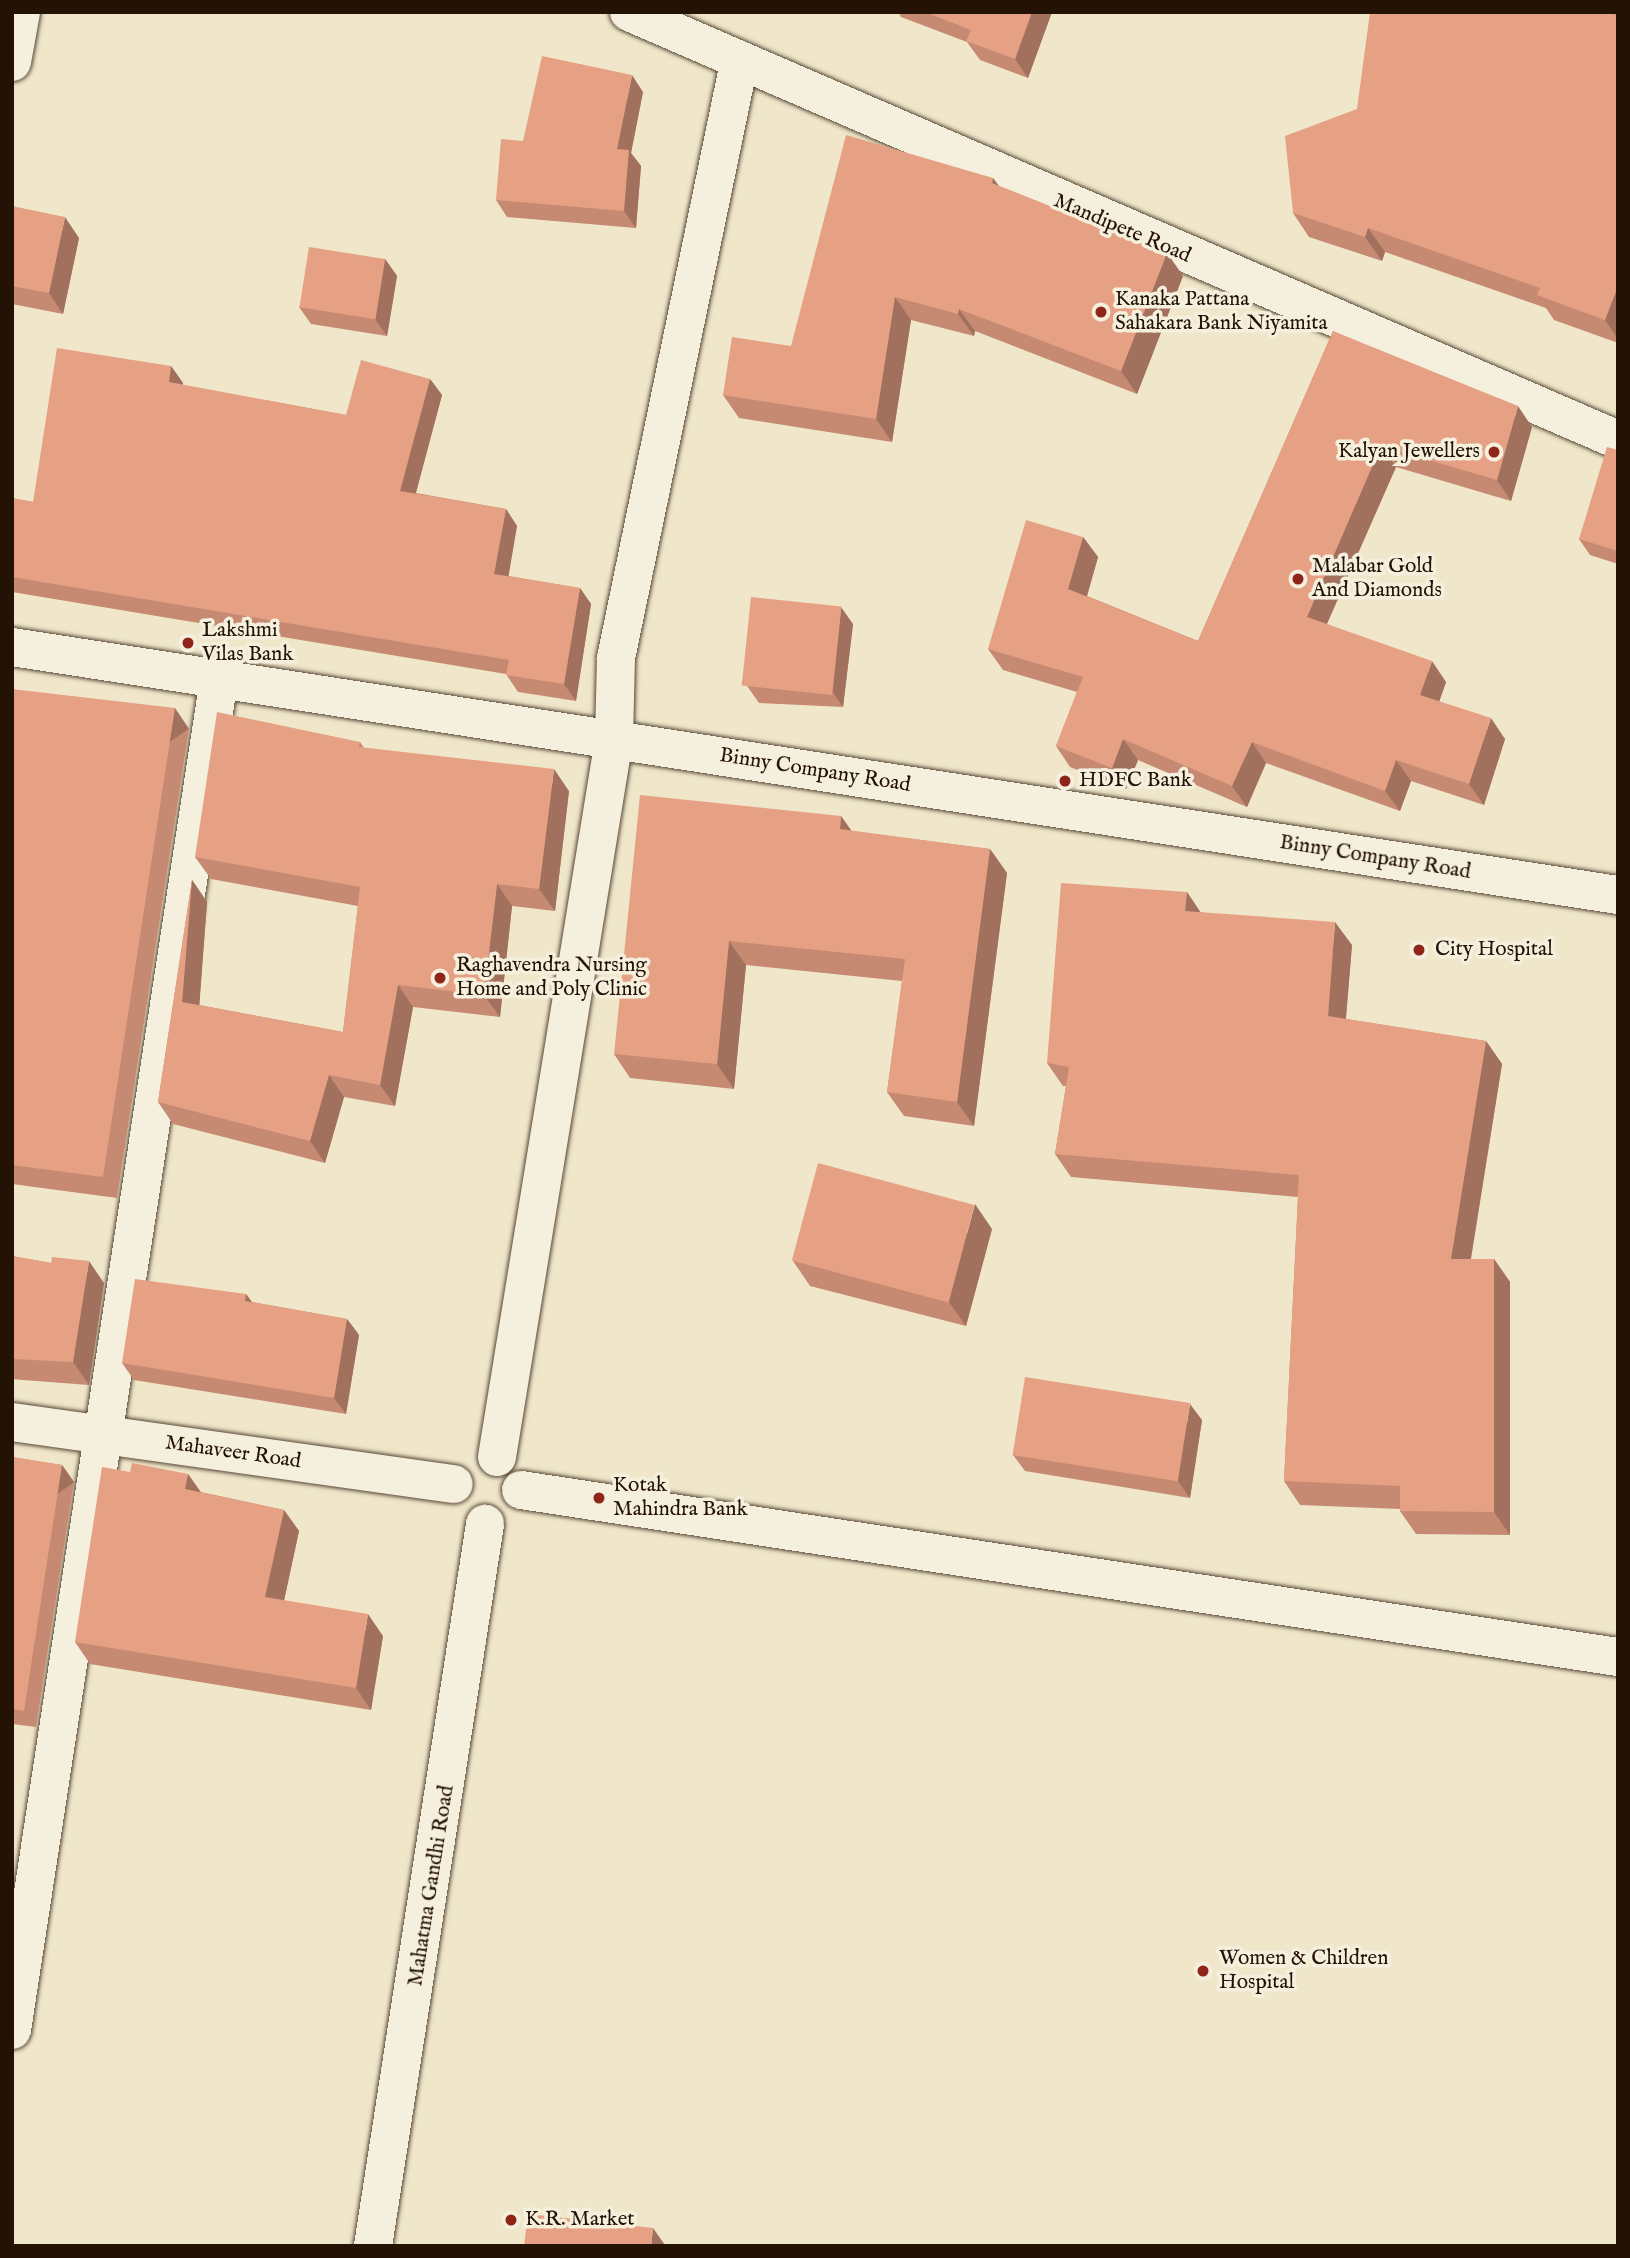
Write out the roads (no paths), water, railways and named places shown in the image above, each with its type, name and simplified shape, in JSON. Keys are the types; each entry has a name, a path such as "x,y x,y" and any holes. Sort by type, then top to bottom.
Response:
{"street":[{"path":"12,62 21,12"},
{"name":"Mandipete Road","path":"629,12 739,63 1618,440"},
{"path":"497,1457 614,739 616,658 739,63"},
{"name":"Binny Company Road","path":"12,647 1618,895"},
{"path":"12,2030 219,679"},
{"name":"Mahaveer Road","path":"12,1422 454,1484"},
{"path":"522,1490 1618,1657"},
{"name":"Mahatma Gandhi Road","path":"373,2246 485,1524"}],"place":[{"name":"Kanaka Pattana Sahakara Bank Niyamita","path":"1101,312"},
{"name":"Kalyan Jewellers","path":"1494,452"},
{"name":"Malabar Gold And Diamonds","path":"1298,579"},
{"name":"Lakshmi Vilas Bank","path":"188,643"},
{"name":"HDFC Bank","path":"1065,781"},
{"name":"City Hospital","path":"1419,950"},
{"name":"Raghavendra Nursing Home and Poly Clinic","path":"440,978"},
{"name":"Kotak Mahindra Bank","path":"599,1498"},
{"name":"Women & Children Hospital","path":"1203,1971"},
{"name":"K.R. Market","path":"511,2220"}]}
